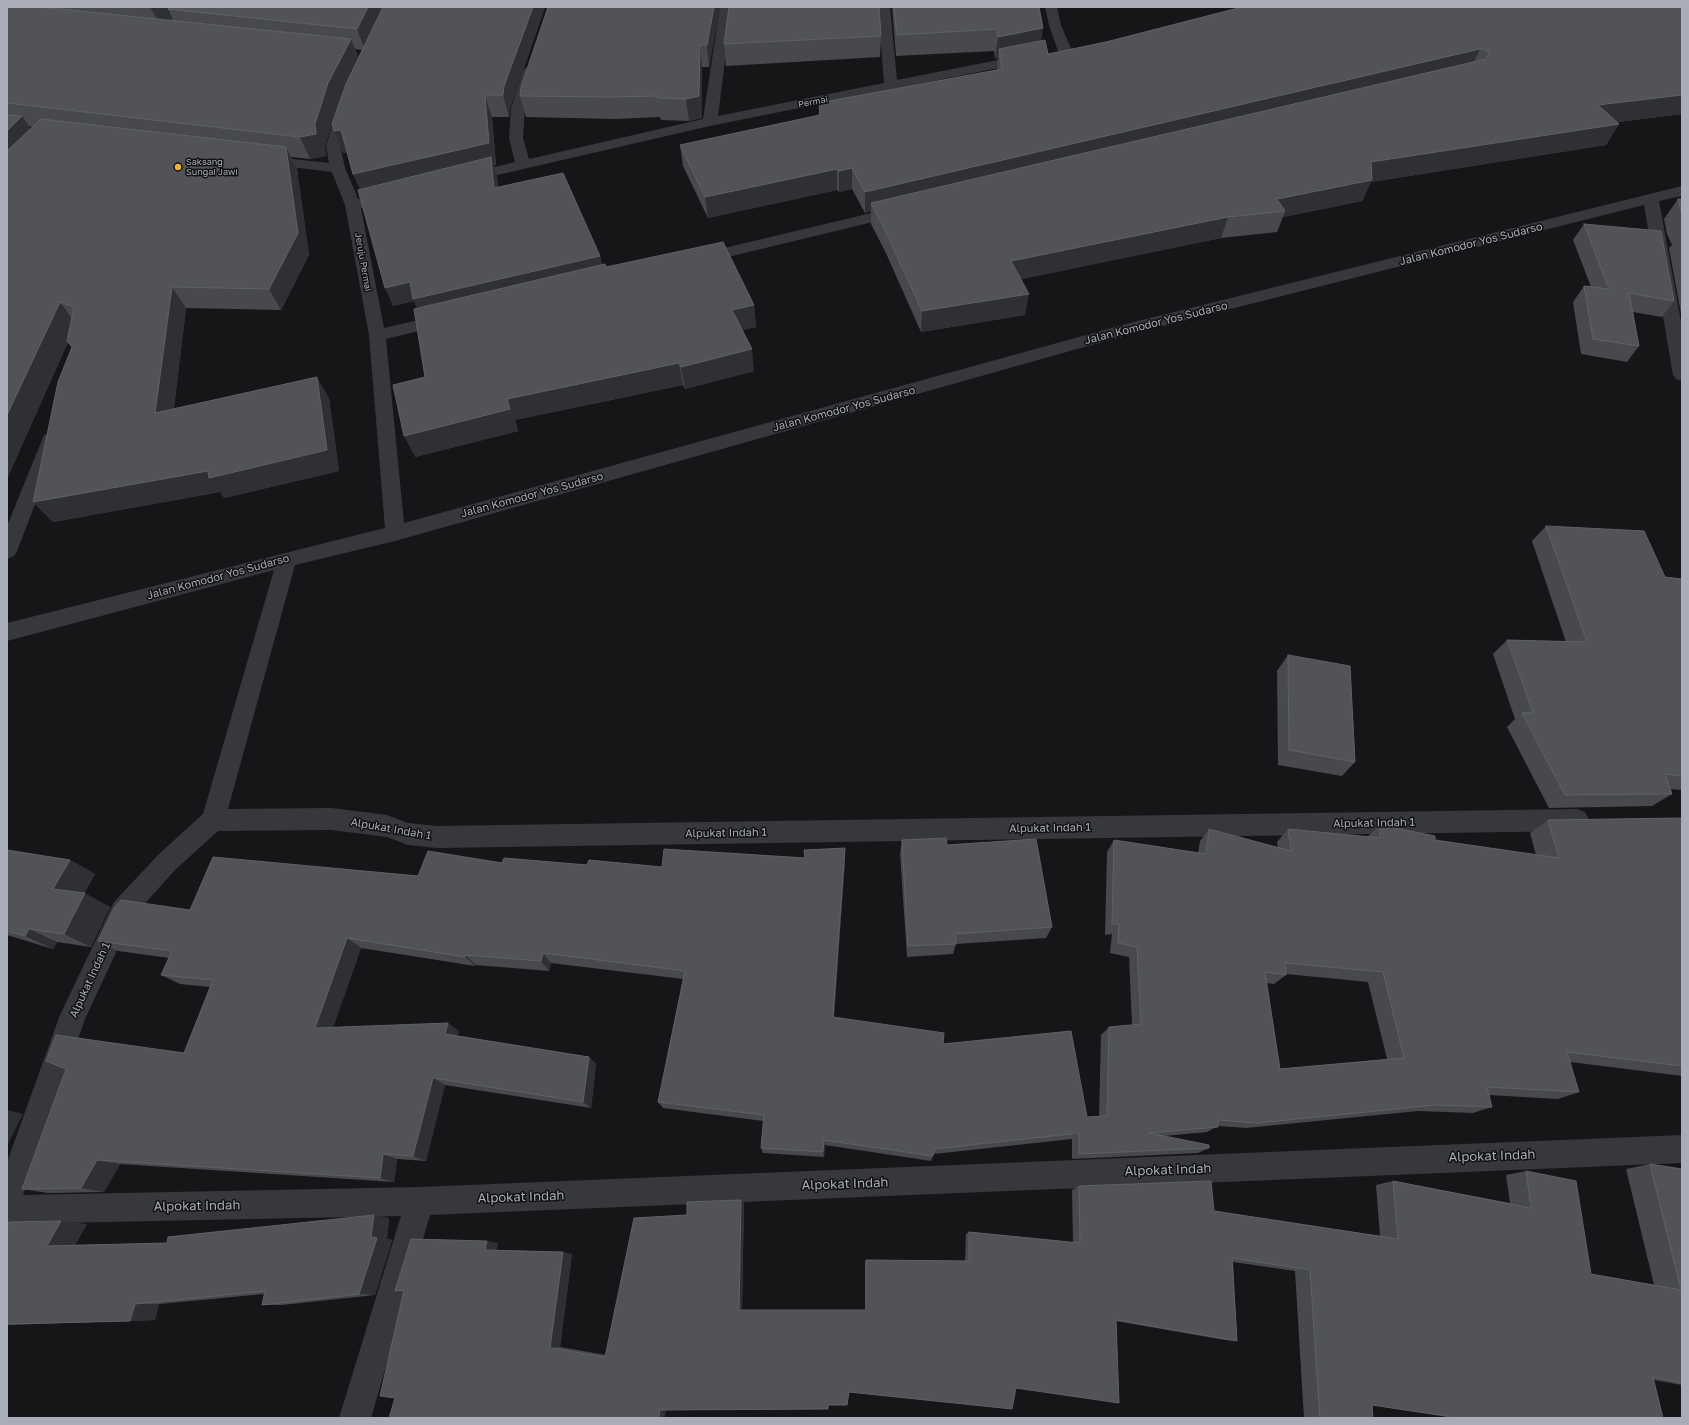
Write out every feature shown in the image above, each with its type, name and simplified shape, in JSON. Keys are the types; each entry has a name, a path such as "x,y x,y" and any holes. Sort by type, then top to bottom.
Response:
{"street":[{"path":"710,122 726,7"},
{"path":"884,7 891,86"},
{"path":"1051,7 1055,25 1066,51"},
{"name":"Permai","path":"454,181 710,122 1081,48"},
{"path":"523,164 516,138 518,108 535,57"},
{"name":"Jeruju Permai","path":"353,91 332,146 338,168 353,205 377,335 395,533"},
{"path":"252,158 338,168"},
{"name":"Jalan Komodor Yos Sudarso","path":"7,632 287,559 395,533 1126,330 1682,191"},
{"path":"353,205 400,194"},
{"path":"1651,199 1679,346 1682,375"},
{"path":"687,261 912,208"},
{"path":"377,335 462,315"},
{"path":"7,551 56,427"},
{"path":"213,820 287,559"},
{"name":"Alpukat Indah 1","path":"7,1201 73,1015 123,910 166,862 213,820 331,819 387,826 408,834 437,837 1602,820"},
{"name":"Alpokat Indah","path":"7,1210 420,1201 1682,1148"},
{"path":"355,1418 420,1201"}],"building":[{"path":"7,7 41,7 351,39 328,83 315,124 316,134 300,137 7,103"},
{"path":"171,7 368,7 357,29 168,9"},
{"path":"383,7 533,7 504,86 503,95 485,95 489,143 353,174 341,130 334,131 332,124 346,84"},
{"path":"548,7 714,7 707,45 700,45 699,96 686,99 658,98 657,96 520,96 521,87"},
{"path":"729,7 879,7 881,36 724,44"},
{"path":"894,7 1039,7 1043,28 998,37 997,29 897,35"},
{"path":"1242,7 1682,7 1682,95 1598,105 1619,124 1371,162 1372,180 1277,199 1285,211 1228,217 1011,261 1029,294 922,311 871,203 1486,59 1489,53 1486,50 1480,49 865,192 852,168 839,171 837,169 705,197 680,145 820,115 819,103 1002,69 999,49 1045,40 1048,54 1106,42"},
{"path":"7,115 22,116 7,131"},
{"path":"41,119 286,147 298,233 269,289 172,287 155,413 317,377 327,450 209,478 208,471 33,502 58,382 72,347 67,341 74,307 60,302 7,415 7,151"},
{"path":"491,157 494,188 563,173 600,256 413,299 410,282 385,288 358,190"},
{"path":"1678,199 1682,199 1682,214"},
{"path":"1584,224 1661,231 1674,301 1629,293 1639,346 1593,339 1584,286 1609,289"},
{"path":"723,242 754,305 732,310 752,349 681,367 679,363 507,399 510,409 404,436 393,385 425,377 414,309 605,264 606,267"},
{"path":"1546,526 1644,531 1665,577 1682,579 1682,776 1665,774 1672,794 1565,795 1522,713 1533,712 1507,640 1587,642"},
{"path":"1288,655 1350,666 1355,762 1289,750"},
{"path":"1682,818 1682,1066 1567,1052 1579,1092 1487,1087 1492,1107 1435,1105 1258,1123 1218,1120 1218,1127 1149,1133 1209,1145 1209,1148 1079,1154 1079,1133 934,1149 933,1156 824,1140 823,1152 761,1148 764,1115 658,1102 685,971 543,953 541,961 465,955 465,957 347,938 315,1028 448,1023 445,1034 589,1057 583,1102 433,1078 413,1156 383,1154 380,1178 97,1160 81,1188 22,1189 66,1069 46,1061 56,1035 184,1053 213,980 161,975 172,951 98,941 114,908 121,900 190,910 213,857 418,876 428,851 502,863 504,858 587,865 589,860 662,867 664,849 805,858 804,850 845,848 833,1017 944,1033 943,1044 1071,1031 1087,1117 1107,1116 1109,1027 1141,1024 1137,947 1118,943 1119,924 1112,924 1114,840 1206,854 1209,829 1291,851 1288,829 1380,838 1380,825 1435,836 1435,840 1559,858 1548,820","holes":["1285,963 1383,972 1404,1058 1280,1069 1265,972 1286,975"]},
{"path":"946,838 947,845 1036,839 1052,927 955,934 956,944 908,946 902,840"},
{"path":"7,850 70,860 53,889 85,893 64,934 29,929 25,936 7,931"},
{"path":"1650,1164 1682,1169 1682,1383 1653,1377 1663,1418 1458,1418 1372,1405 1373,1418 1320,1418 1310,1270 1232,1258 1237,1341 1116,1320 1119,1403 1016,1388 1012,1409 849,1392 847,1405 828,1405 828,1409 660,1410 659,1418 389,1418 395,1398 380,1396 404,1290 395,1291 411,1239 487,1241 485,1250 563,1252 550,1348 605,1357 634,1218 687,1215 687,1202 741,1200 739,1310 866,1310 866,1260 969,1261 969,1232 1080,1243 1079,1186 1211,1181 1214,1211 1398,1239 1393,1181 1531,1208 1526,1171 1576,1181 1591,1274 1681,1290"},
{"path":"374,1215 371,1237 377,1238 359,1294 262,1305 265,1291 135,1304 130,1321 7,1324 7,1227 9,1222 61,1221 47,1246 167,1243 168,1237"}],"place":[{"name":"Saksang Sungai Jawi","path":"178,167"}]}
